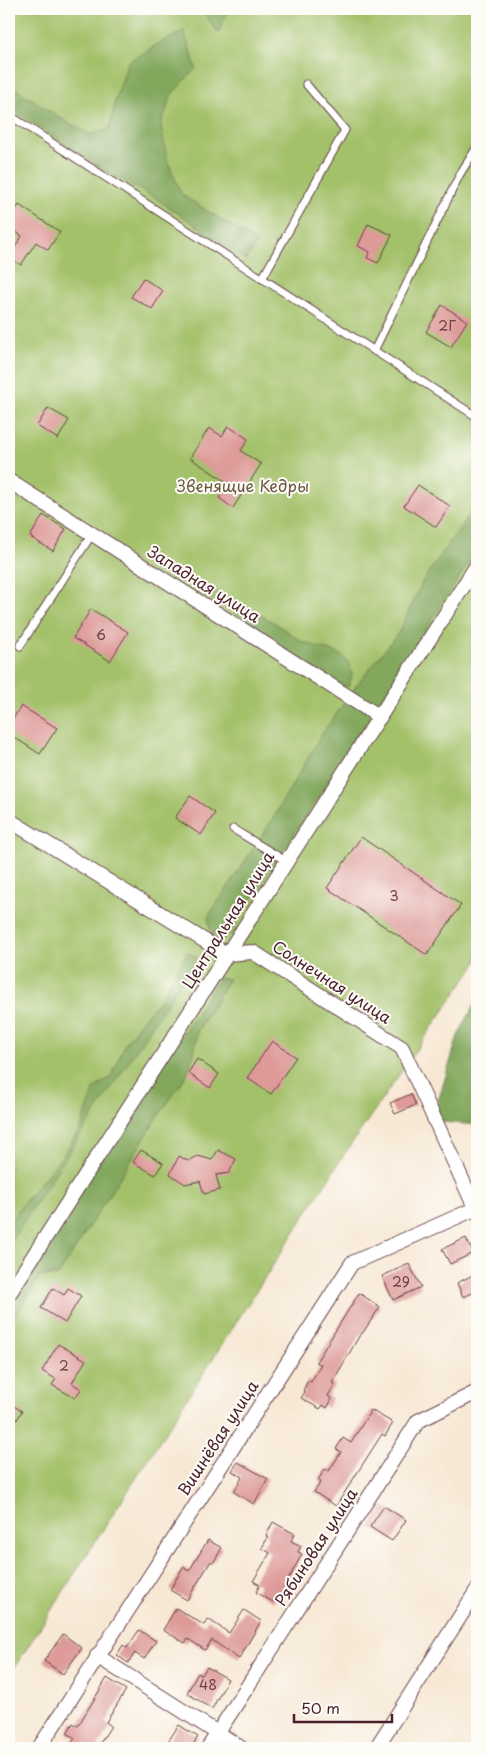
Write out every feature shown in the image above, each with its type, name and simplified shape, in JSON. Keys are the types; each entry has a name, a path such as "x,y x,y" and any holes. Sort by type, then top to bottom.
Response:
{"street":[{"name":"Западная улица","path":"9,481 380,717"},
{"name":"Центральная улица","path":"9,1294 477,565"},
{"path":"9,820 226,954"},
{"name":"Солнечная улица","path":"226,954 253,952 402,1048 477,1209"},
{"name":"Вишнёвая улица","path":"39,1748 352,1263 477,1209"},
{"name":"Рябиновая улица","path":"208,1748 418,1421 477,1392"},
{"path":"376,1748 477,1590"},
{"path":"97,1656 241,1748"}],"lane":[{"path":"262,279 345,130 306,84"},
{"path":"9,115 477,417"},
{"path":"374,351 460,174 477,147"},
{"path":"20,646 92,534"},
{"path":"233,828 286,861"}],"green space":[{"name":"Звенящие Кедры","path":"9,9 477,9 477,962 345,1153 9,1676"},
{"path":"201,9 229,9 218,33"},
{"path":"184,31 196,68 171,95 161,125 167,160 182,195 257,242 246,260 157,199 104,170 9,107 9,84 60,118 89,134 109,130 115,102 128,62"},
{"path":"477,503 477,550 229,935 220,941 210,929 208,917 269,825 322,734 356,686 399,632 423,581"},
{"path":"208,588 275,623 301,641 340,654 349,663 352,675 349,686 342,686 313,668 227,608 200,593"},
{"path":"187,952 197,957 9,1244 9,1223 61,1158 81,1127 95,1088 111,1077 126,1042 161,999"},
{"path":"219,978 229,979 198,1030 193,1057 186,1076 159,1115 58,1276 40,1276 9,1326 9,1307 69,1209"},
{"path":"477,999 477,1125 432,1121 458,1036"}],"building":[{"path":"19,205 60,232 48,250 36,242 21,265 9,257 22,236 9,227 9,220"},
{"path":"368,224 392,235 378,263 367,258 370,252 358,246"},
{"path":"143,278 163,291 152,309 131,297"},
{"path":"442,305 467,321 451,347 426,332"},
{"path":"48,408 69,420 58,439 37,426"},
{"path":"228,426 248,439 241,451 261,464 233,508 219,498 228,483 190,458 209,428 222,436"},
{"path":"418,485 450,506 436,527 404,506"},
{"path":"43,515 66,529 53,551 30,537"},
{"path":"91,609 128,632 110,661 73,638"},
{"path":"21,706 57,728 40,754 9,734 9,725"},
{"path":"190,796 215,813 201,835 175,818"},
{"path":"361,837 461,905 427,955 327,888"},
{"path":"272,1041 296,1057 271,1094 247,1078"},
{"path":"197,1059 219,1074 210,1088 188,1073"},
{"path":"411,1094 416,1105 395,1114 390,1103"},
{"path":"141,1150 163,1163 155,1175 133,1162"},
{"path":"218,1150 236,1159 229,1173 216,1175 220,1190 204,1194 200,1181 185,1184 170,1174 179,1156 188,1161 198,1156 212,1160"},
{"path":"466,1238 473,1253 450,1264 442,1249"},
{"path":"409,1264 421,1287 393,1300 382,1276"},
{"path":"477,1273 477,1291 463,1297 457,1283"},
{"path":"53,1288 64,1295 68,1288 81,1296 65,1323 41,1308"},
{"path":"359,1293 380,1307 361,1333 332,1383 335,1384 328,1396 332,1399 327,1408 323,1405 320,1409 301,1398 305,1392 303,1391 308,1380 311,1382 321,1364 316,1362"},
{"path":"58,1344 86,1360 72,1383 81,1389 75,1398 52,1385 56,1379 42,1371"},
{"path":"9,1403 22,1411 9,1433"},
{"path":"371,1410 393,1423 385,1436 382,1434 336,1506 314,1492 321,1482 318,1480 325,1469 329,1471 341,1452 336,1449 343,1438 351,1443"},
{"path":"238,1462 268,1479 254,1504 234,1492 242,1477 232,1471"},
{"path":"384,1506 406,1520 392,1541 370,1527"},
{"path":"273,1522 295,1534 291,1541 301,1546 298,1552 302,1554 286,1584 288,1586 281,1596 278,1594 273,1602 256,1592 260,1585 253,1581 270,1553 262,1548"},
{"path":"208,1540 222,1548 213,1563 211,1561 187,1600 170,1590 183,1567 189,1571"},
{"path":"176,1608 204,1625 208,1619 229,1633 244,1610 261,1621 239,1659 212,1640 205,1650 188,1639 185,1643 163,1630"},
{"path":"139,1630 156,1641 144,1659 135,1653 128,1663 117,1655 123,1645 127,1648"},
{"path":"63,1634 82,1648 63,1674 44,1661"},
{"path":"207,1667 228,1679 212,1709 187,1693 198,1673 202,1675"},
{"path":"107,1678 126,1690 106,1722 111,1726 97,1748 68,1748 75,1738 67,1733 73,1723 78,1726"},
{"path":"179,1725 198,1737 191,1748 175,1748 167,1743"}]}
